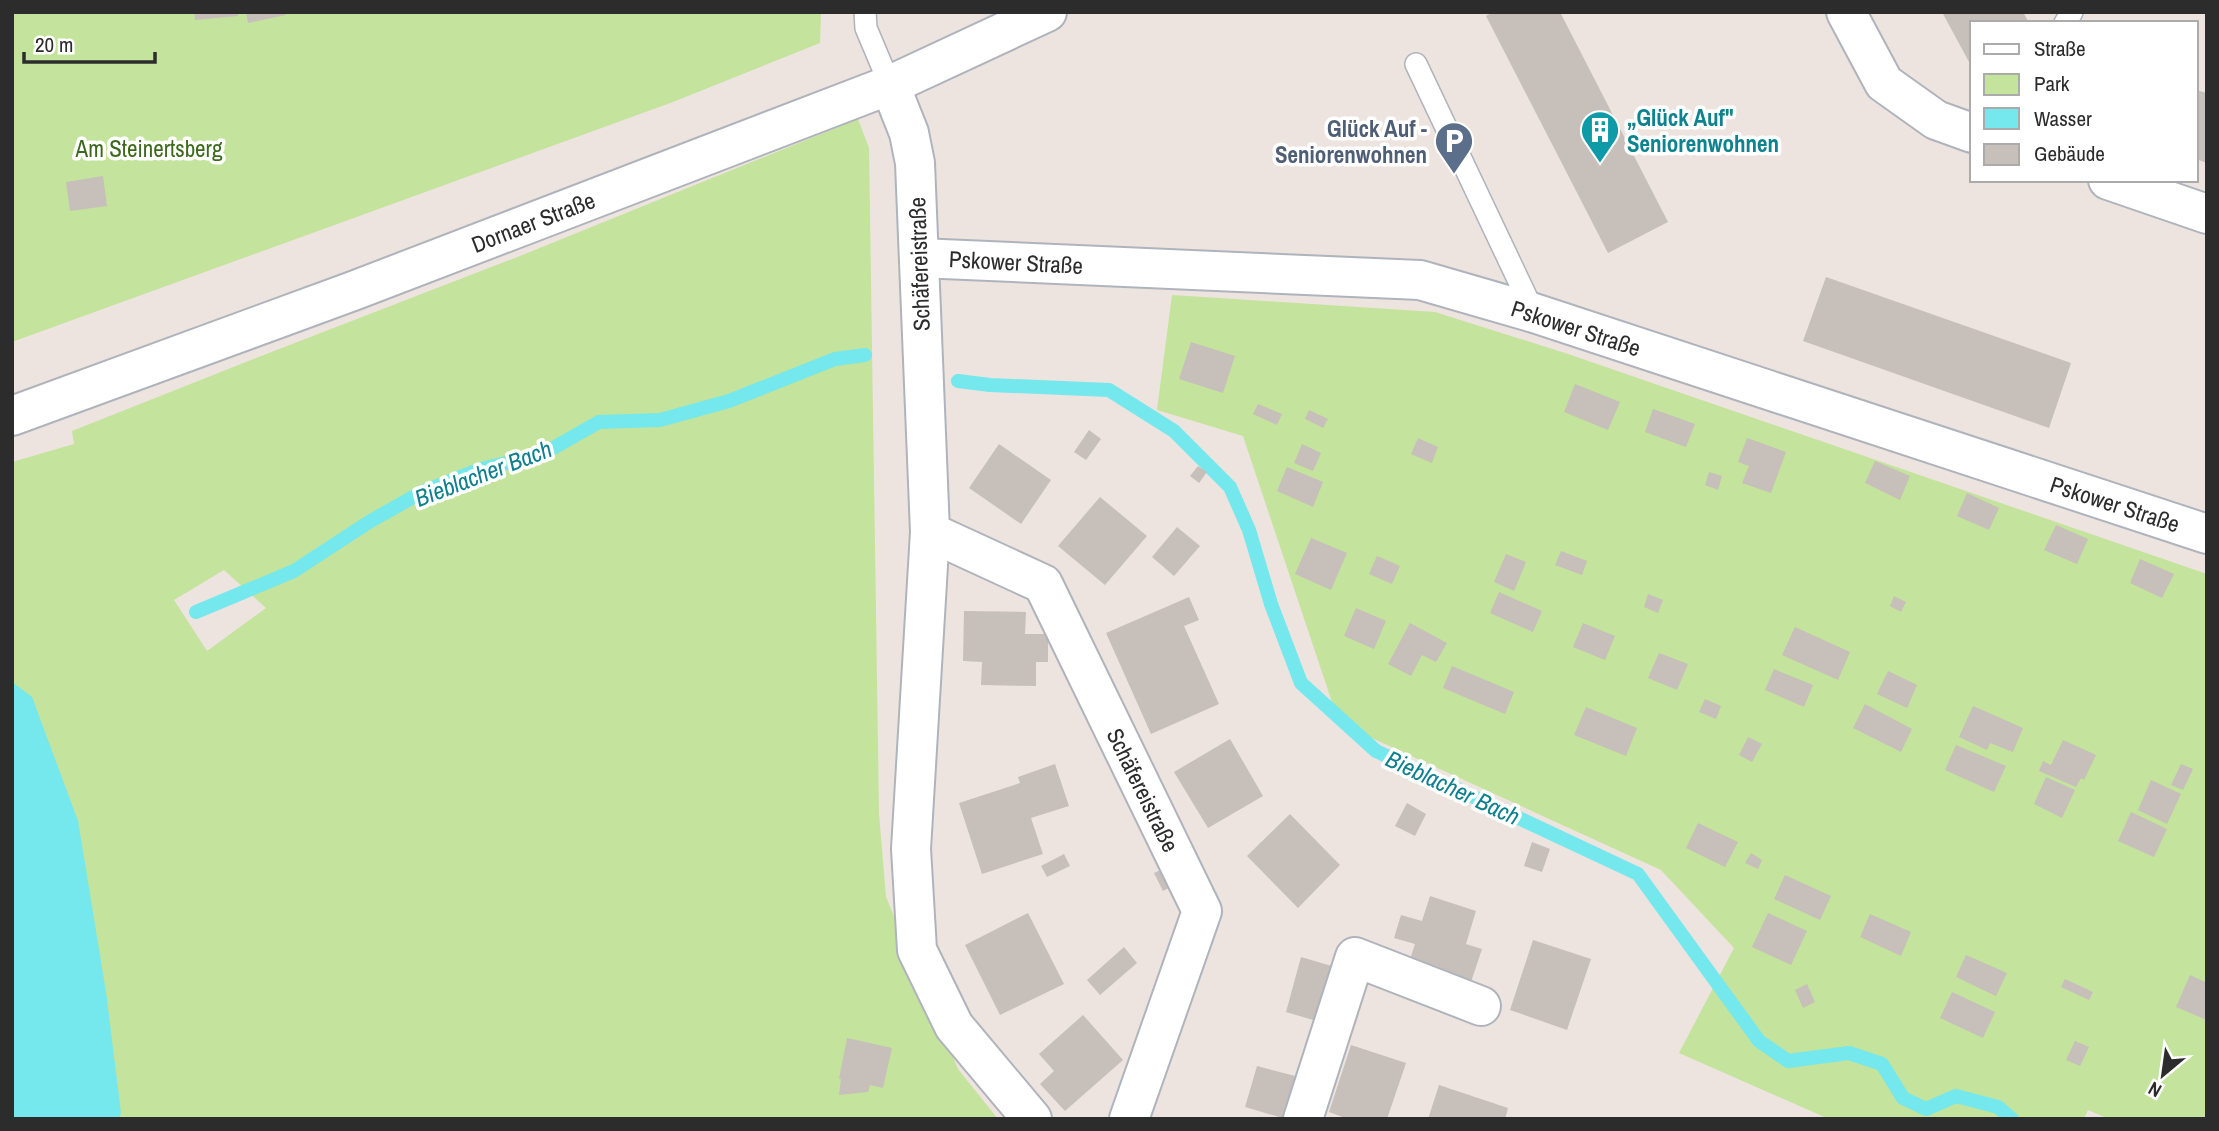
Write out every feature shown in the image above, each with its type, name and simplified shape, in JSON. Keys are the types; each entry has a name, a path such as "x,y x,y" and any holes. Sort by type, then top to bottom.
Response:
{"street":[{"name":"Dornaer Straße","path":"12,416 353,291 890,85 1047,12"},
{"path":"1846,12 1884,83 1936,120 1970,132"},
{"name":"Schäfereistraße","path":"890,85 909,132 915,163 930,532 911,849 917,950 954,1026 1032,1119"},
{"path":"2114,182 2207,214"},
{"name":"Pskower Straße","path":"919,258 1420,280 1534,313 2207,534"},
{"name":"Schäfereistraße","path":"930,532 1043,584 1202,911 1129,1119"},
{"path":"1303,1119 1355,957 1480,1006"}],"lane":[{"path":"865,12 866,28 890,85"},
{"path":"1416,64 1534,313"}],"green space":[{"name":"Am Steinertsberg","path":"12,12 821,12 820,43 673,102 12,342"},
{"path":"858,119 869,148 879,814 886,897 958,1069 998,1119 12,1119 12,462 74,444 72,431 520,256","holes":["224,570 266,608 207,651 174,600"]},
{"path":"1172,295 1435,312 1568,354 2207,574 2207,1119 2109,1119 2088,1110 2084,1119 1829,1119 1679,1053 1734,948 1661,870 1339,723 1243,436 1157,410"}],"water":[{"path":"12,682 32,697 78,821 106,992 121,1113 119,1119 12,1119"}],"building":[{"path":"194,12 238,12 238,16 195,20"},
{"path":"246,12 285,12 286,15 248,23"},
{"name":"„Glück Auf\" Seniorenwohnen","path":"1493,12 1560,12 1668,222 1608,253 1486,16"},
{"path":"1942,12 2023,12 2028,21 1970,21 1969,62"},
{"path":"2198,91 2207,93 2207,163 2198,160"},
{"path":"103,176 107,206 70,211 66,182"},
{"path":"1826,277 2071,363 2049,428 1803,341"},
{"path":"1191,342 1235,356 1223,393 1179,379"},
{"path":"1575,384 1620,402 1608,430 1564,412"},
{"path":"1258,404 1282,414 1277,425 1253,414"},
{"path":"1653,409 1695,424 1686,447 1645,432"},
{"path":"1309,410 1328,419 1323,428 1305,419"},
{"path":"1089,430 1101,439 1086,460 1074,452"},
{"path":"1418,438 1438,447 1432,463 1411,454"},
{"path":"1747,438 1786,452 1771,493 1742,483 1749,466 1738,462"},
{"path":"999,444 1051,480 1021,524 969,488"},
{"path":"1302,444 1321,453 1313,471 1294,463"},
{"path":"1875,461 1910,476 1900,500 1865,483"},
{"path":"1198,466 1207,472 1199,483 1190,476"},
{"path":"1287,467 1323,482 1313,507 1277,491"},
{"path":"1709,472 1722,476 1718,490 1705,485"},
{"path":"1967,493 1999,508 1989,530 1957,516"},
{"path":"1100,497 1147,536 1105,585 1058,546"},
{"path":"2056,525 2088,539 2077,564 2044,550"},
{"path":"1177,527 1200,546 1174,576 1152,557"},
{"path":"1311,538 1347,553 1331,590 1295,574"},
{"path":"1561,551 1587,561 1582,575 1555,565"},
{"path":"1506,554 1526,562 1514,591 1494,582"},
{"path":"1377,556 1400,566 1392,584 1369,574"},
{"path":"2140,559 2174,574 2162,598 2130,583"},
{"path":"1499,592 1542,611 1533,632 1490,613"},
{"path":"1648,594 1663,600 1658,613 1644,607"},
{"path":"1894,596 1906,602 1901,612 1890,606"},
{"path":"1189,597 1199,620 1184,626 1219,704 1151,734 1106,633"},
{"path":"1356,608 1386,621 1374,649 1344,636"},
{"path":"964,611 1026,612 1025,634 1048,634 1048,662 1036,662 1036,686 981,685 982,662 963,661"},
{"path":"1410,623 1447,643 1436,662 1422,655 1411,676 1388,664"},
{"path":"1583,623 1615,636 1605,660 1573,647"},
{"path":"1795,627 1850,652 1838,680 1782,655"},
{"path":"1659,653 1688,664 1677,690 1648,678"},
{"path":"1452,666 1514,692 1505,714 1443,688"},
{"path":"1774,669 1813,685 1804,707 1765,690"},
{"path":"1888,671 1917,685 1907,708 1877,694"},
{"path":"1705,699 1721,706 1716,719 1699,712"},
{"path":"1865,704 1912,729 1901,752 1853,728"},
{"path":"1973,706 2023,728 2013,752 1990,743 1987,750 1959,737"},
{"path":"1586,707 1637,728 1626,756 1574,735"},
{"path":"1748,737 1762,744 1752,762 1739,755"},
{"path":"1230,739 1263,796 1208,828 1174,772"},
{"path":"2063,740 2096,755 2084,780 2081,778 2076,787 2039,771 2043,761 2051,765"},
{"path":"1956,745 2006,766 1994,792 1945,770"},
{"path":"1055,764 1069,806 1031,818 1043,854 982,874 959,803 1020,783 1018,777"},
{"path":"2181,764 2193,769 2183,790 2171,785"},
{"path":"2046,777 2075,790 2062,818 2034,804"},
{"path":"2151,780 2181,794 2167,824 2138,810"},
{"path":"1407,803 1426,814 1415,836 1395,826"},
{"path":"2131,812 2167,829 2154,857 2118,841"},
{"path":"1290,814 1340,865 1298,908 1247,856"},
{"path":"1698,823 1738,842 1725,867 1686,848"},
{"path":"1532,842 1550,849 1542,872 1524,866"},
{"path":"1751,853 1762,860 1758,869 1745,863"},
{"path":"1064,854 1070,866 1047,877 1041,866"},
{"path":"1169,866 1178,883 1163,891 1154,873"},
{"path":"1785,875 1831,896 1820,920 1774,899"},
{"path":"1430,896 1476,911 1466,944 1482,949 1470,985 1408,966 1415,944 1394,938 1401,915 1422,921"},
{"path":"1028,913 1064,984 1000,1015 965,945"},
{"path":"1768,913 1807,931 1791,965 1752,947"},
{"path":"1870,914 1911,932 1901,956 1860,937"},
{"path":"1533,940 1591,959 1567,1030 1510,1010"},
{"path":"1124,947 1137,963 1100,995 1087,980"},
{"path":"1966,955 2007,973 1996,996 1956,977"},
{"path":"1301,957 1335,967 1320,1022 1286,1012"},
{"path":"2190,975 2207,983 2207,1020 2176,1007"},
{"path":"2065,979 2093,992 2089,1000 2061,987"},
{"path":"1807,984 1815,1002 1803,1008 1795,990"},
{"path":"1952,992 1995,1012 1983,1038 1940,1018"},
{"path":"1083,1015 1123,1060 1065,1111 1040,1084 1054,1071 1039,1054"},
{"path":"847,1038 892,1048 883,1088 870,1085 868,1092 839,1095 839,1079"},
{"path":"2075,1041 2089,1047 2080,1066 2066,1060"},
{"path":"1351,1045 1406,1063 1387,1119 1348,1119 1329,1112"},
{"path":"1257,1066 1299,1077 1286,1119 1245,1107"},
{"path":"1439,1085 1508,1108 1505,1119 1428,1119"}],"waterway":[{"name":"Bieblacher Bach","path":"196,612 294,571 369,522 422,492 481,469 541,455 599,422 660,420 729,401 835,359 865,355"},
{"name":"Bieblacher Bach","path":"958,381 1109,390 1174,431 1230,487 1249,530 1271,604 1301,683 1376,751 1638,874 1759,1041 1788,1061 1849,1053 1882,1064 1903,1098 1926,1109 1956,1096 1998,1107 2012,1119"}],"place":[{"name":"„Glück Auf\" Seniorenwohnen","path":"1600,164"},
{"name":"Glück Auf - Seniorenwohnen","path":"1454,175"}]}
